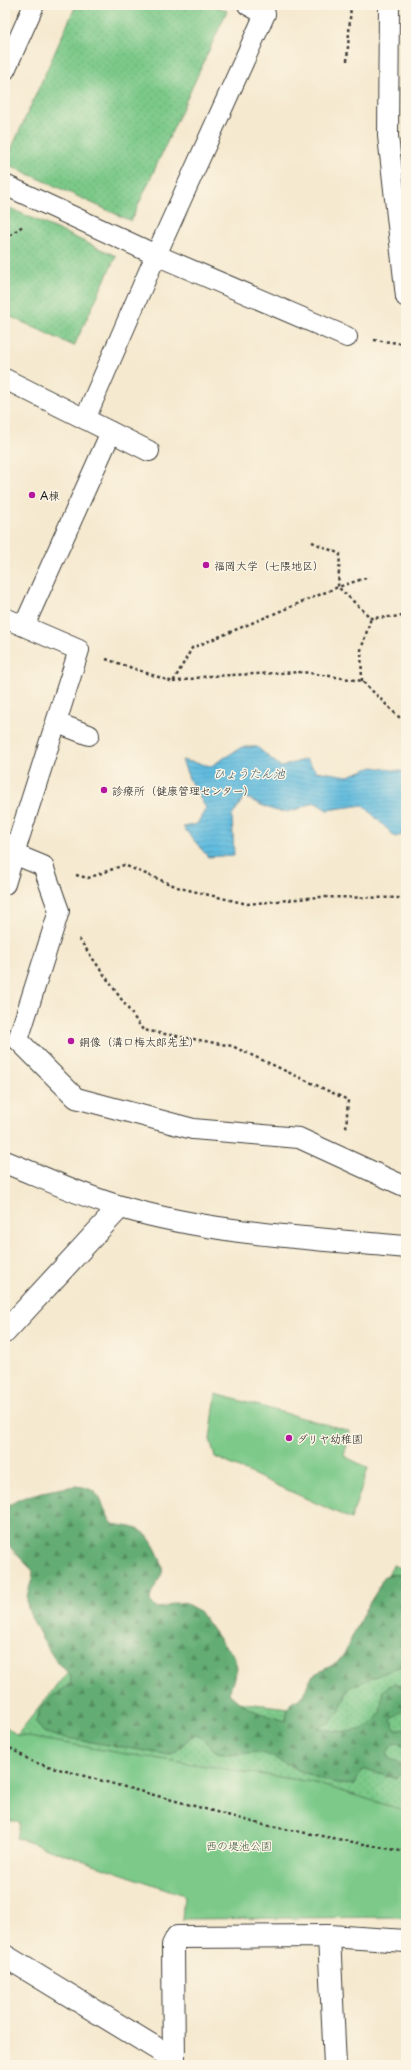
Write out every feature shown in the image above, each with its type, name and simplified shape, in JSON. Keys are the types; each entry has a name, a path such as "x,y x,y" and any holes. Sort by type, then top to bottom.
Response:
{"street":[{"path":"5,1162 120,1207 180,1222 223,1228 406,1247"},
{"path":"5,1332 120,1207"},
{"path":"329,1936 335,2065"},
{"path":"174,2062 172,1945 177,1937 329,1936 406,1940"},
{"path":"5,1956 174,2062"}],"lane":[{"path":"5,70 34,5"},
{"path":"85,419 156,255 266,14 248,5"},
{"path":"389,5 388,136 406,297"},
{"path":"5,185 156,255 347,337"},
{"path":"5,379 149,451"},
{"path":"24,626 111,432"},
{"path":"5,618 79,650 5,884"},
{"path":"57,723 89,735"},
{"path":"14,854 43,866 59,911 11,1037 76,1098 193,1129 299,1138 344,1160 406,1187"}],"path":[{"path":"347,61 351,5"},
{"path":"312,542 340,554 338,587"},
{"path":"173,682 192,648 338,587 368,578"},
{"path":"338,587 371,618 406,616"},
{"path":"362,681 361,650 371,618"},
{"path":"79,650 173,682 209,676 303,672 362,681 400,718 406,719"},
{"path":"43,866 88,878 124,865 180,888 247,904 318,897 406,898"},
{"path":"59,911 143,1030 232,1046 348,1100 344,1160"},
{"path":"5,1745 33,1762 264,1825 406,1852"}],"green space":[{"path":"76,5 214,5 227,11 131,221 5,163"},
{"path":"5,206 116,256 74,346 5,314"},
{"path":"216,1394 350,1431 344,1456 368,1468 351,1519 215,1457 210,1439"},
{"path":"75,1486 85,1487 100,1498 108,1517 113,1524 136,1528 150,1539 157,1551 162,1573 152,1593 150,1601 156,1608 166,1607 174,1603 185,1603 199,1611 222,1643 234,1655 237,1668 229,1693 248,1708 286,1721 286,1712 291,1703 301,1698 313,1675 337,1663 344,1654 365,1610 383,1578 392,1574 406,1576 406,1664 348,1688 339,1712 329,1723 317,1728 333,1731 360,1730 374,1721 379,1714 383,1690 394,1683 403,1686 406,1691 406,1708 391,1719 396,1730 406,1729 406,1745 394,1743 387,1752 390,1759 399,1762 404,1771 396,1778 362,1770 354,1785 330,1782 315,1777 265,1754 253,1753 224,1755 214,1750 196,1734 177,1751 169,1755 60,1737 43,1732 36,1722 40,1710 48,1700 70,1684 71,1676 54,1658 30,1615 27,1599 33,1571 5,1542 5,1513 8,1507 24,1497"},
{"path":"393,1565 406,1571 406,1811 311,1782 120,1753 17,1735 74,1664 212,1699 323,1712"},
{"name":"西の堤池公園","path":"5,1726 17,1735 120,1753 311,1782 406,1811 406,1917 182,1919 184,1895 17,1838 20,1823 5,1819"}],"water":[{"name":"ひょうたん池","path":"242,747 257,747 281,767 306,759 316,771 348,776 373,767 406,772 406,834 395,837 363,805 327,810 314,802 285,812 271,809 244,797 232,816 234,855 208,857 183,827 197,824 206,808 190,781 182,760 211,766"}],"place":[{"name":"A棟","path":"32,495"},
{"name":"福岡大学（七隈地区）","path":"206,565"},
{"name":"診療所（健康管理センター）","path":"104,790"},
{"name":"銅像（溝口梅太郎先生）","path":"71,1041"},
{"name":"ダリヤ幼稚園","path":"289,1438"}]}
